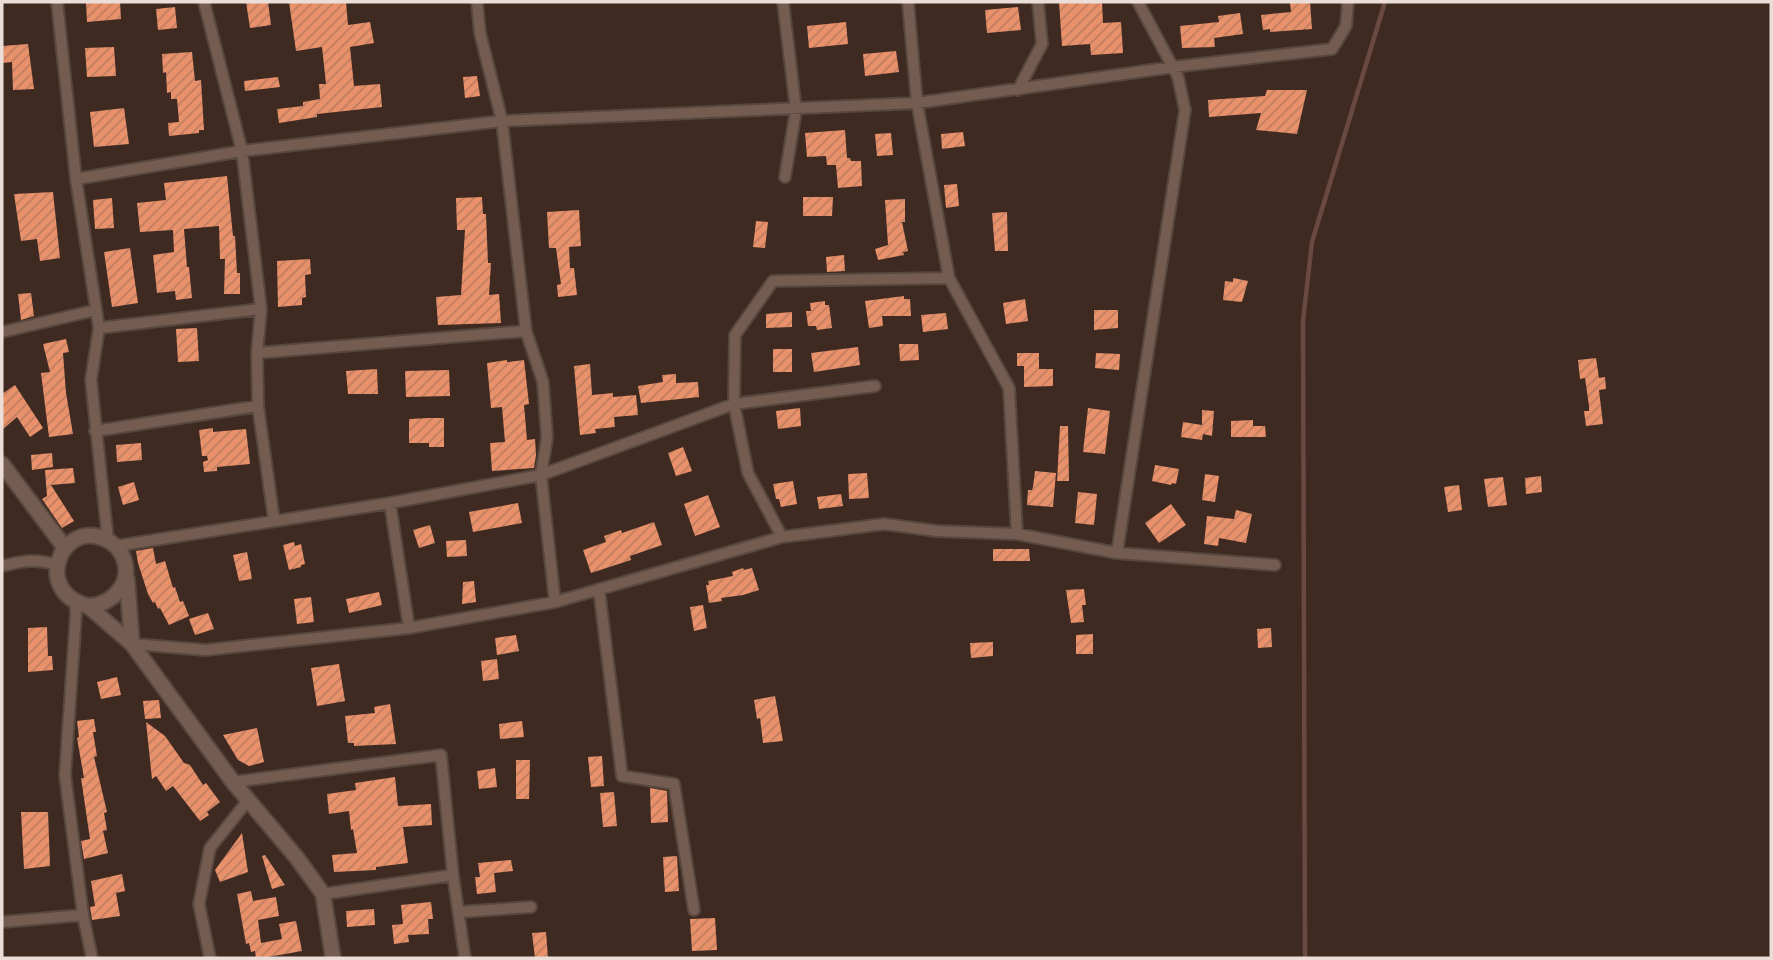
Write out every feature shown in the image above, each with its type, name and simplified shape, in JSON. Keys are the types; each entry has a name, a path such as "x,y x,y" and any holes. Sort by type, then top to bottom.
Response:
{"street":[{"path":"57,2 76,179 99,328 91,380 95,431 112,543"},
{"path":"204,2 242,151 261,309 257,353 258,406 274,520"},
{"path":"477,2 480,33 502,121 526,331 543,382 547,438 541,475 555,602"},
{"path":"783,2 796,110 785,177"},
{"path":"908,2 917,103 949,278 1009,388 1017,534"},
{"path":"1018,90 1042,44 1038,2"},
{"path":"1117,553 1185,110 1178,77 1138,2"},
{"path":"76,179 242,151 502,121 917,103 1173,67 1332,49 1346,26 1348,2"},
{"path":"782,537 748,473 734,404 735,335 773,281 949,278"},
{"path":"99,328 261,309"},
{"path":"2,332 96,310"},
{"path":"257,353 526,331"},
{"path":"112,543 390,503 541,475 734,404 875,386"},
{"path":"95,431 258,406"},
{"path":"2,464 65,548"},
{"path":"390,503 410,628"},
{"path":"132,644 206,650 410,628 555,602 782,537 884,524 937,531 1017,534 1117,553 1275,565"},
{"path":"132,644 126,572 121,554 112,543 99,537 80,537 65,548 57,565 59,584 63,592 132,644 233,782 323,894 333,958"},
{"path":"2,566 27,560 42,560 57,565"},
{"path":"81,604 106,603 114,597 124,582 126,572"},
{"path":"599,589 622,776 674,784 694,911"},
{"path":"81,604 76,614 65,775 83,915 92,958"},
{"path":"233,782 440,755 465,958"},
{"path":"210,958 199,904 210,848 249,799"},
{"path":"323,894 453,875"},
{"path":"459,912 531,907"},
{"path":"2,922 83,915"}],"building":[{"path":"86,2 120,2 121,19 87,22"},
{"path":"246,2 268,2 271,25 250,28"},
{"path":"289,2 346,2 348,25 370,22 374,43 350,47 354,86 380,84 382,107 317,114 317,117 279,123 277,109 303,106 303,102 320,99 319,84 326,84 322,47 296,51"},
{"path":"1059,2 1102,2 1103,23 1121,22 1123,53 1091,55 1090,44 1062,46"},
{"path":"1290,2 1310,2 1312,29 1270,32 1270,29 1263,30 1261,15 1291,12"},
{"path":"175,7 177,28 158,30 156,9"},
{"path":"1018,7 1021,30 987,33 985,10"},
{"path":"1240,13 1243,34 1214,38 1215,47 1182,48 1180,26 1219,22 1218,16"},
{"path":"846,22 848,44 809,48 807,26"},
{"path":"28,44 34,89 13,90 12,62 2,63 2,46"},
{"path":"114,47 116,76 87,77 85,48"},
{"path":"896,51 899,72 865,76 863,54"},
{"path":"192,52 195,81 201,80 204,130 199,130 199,133 169,136 168,123 179,122 177,99 171,99 171,92 167,93 162,54"},
{"path":"477,76 480,96 465,98 463,77"},
{"path":"278,77 280,87 245,91 244,81"},
{"path":"1267,90 1307,90 1297,134 1256,130 1261,113 1209,117 1208,100 1265,96"},
{"path":"124,108 129,144 94,147 90,112"},
{"path":"845,130 847,158 861,161 862,186 838,188 836,165 827,165 826,156 807,157 805,133"},
{"path":"963,132 965,146 942,149 941,134"},
{"path":"891,133 893,155 877,156 875,134"},
{"path":"227,176 237,273 240,273 240,294 224,294 225,259 220,259 219,226 184,229 192,298 176,300 175,291 157,293 153,255 174,252 173,230 140,232 137,203 166,200 164,183"},
{"path":"957,184 959,206 946,208 944,185"},
{"path":"53,192 60,258 40,261 37,239 21,241 14,194"},
{"path":"482,197 483,214 486,214 488,263 491,263 489,295 499,294 501,323 438,325 436,297 461,295 465,230 457,230 456,198"},
{"path":"803,197 833,197 832,216 803,216"},
{"path":"112,198 114,228 95,229 93,200"},
{"path":"905,199 905,222 902,222 908,251 903,252 904,255 878,260 875,249 888,245 885,200"},
{"path":"579,210 581,246 569,247 570,268 574,268 577,295 558,297 557,285 561,284 556,248 549,248 547,212"},
{"path":"1007,212 1008,251 995,251 992,213"},
{"path":"756,221 768,222 765,248 753,247"},
{"path":"130,248 138,303 112,307 104,252"},
{"path":"844,255 845,271 827,272 826,257"},
{"path":"310,259 311,274 305,275 306,297 302,298 302,305 278,307 277,261"},
{"path":"1233,278 1248,281 1242,302 1223,300 1225,281 1233,282"},
{"path":"31,293 34,316 21,320 18,294"},
{"path":"904,296 904,299 910,299 911,316 882,316 883,326 869,328 865,301"},
{"path":"1025,299 1028,321 1006,324 1003,303"},
{"path":"825,301 825,305 829,305 832,328 817,330 816,326 808,326 806,311 811,311 810,303"},
{"path":"1094,310 1118,310 1118,328 1094,330"},
{"path":"792,312 792,327 766,328 766,314"},
{"path":"946,313 948,329 923,332 921,315"},
{"path":"197,328 199,361 178,362 176,329"},
{"path":"66,339 69,352 63,353 73,434 49,437 41,373 50,372 43,344"},
{"path":"899,344 918,344 919,360 900,361"},
{"path":"858,347 860,365 814,372 811,353"},
{"path":"773,349 792,349 792,372 773,372"},
{"path":"1017,353 1039,353 1039,369 1053,369 1053,386 1024,387 1024,366 1017,366"},
{"path":"1096,353 1120,354 1119,370 1095,368"},
{"path":"1596,358 1599,378 1605,377 1606,389 1599,390 1603,424 1586,426 1584,411 1589,411 1589,406 1585,378 1580,379 1578,360"},
{"path":"524,360 529,404 524,405 527,440 535,439 536,455 534,468 492,471 490,443 505,442 502,407 491,408 487,363"},
{"path":"590,364 592,395 636,395 638,415 614,417 615,427 595,429 596,433 580,435 574,366"},
{"path":"377,369 378,394 348,394 346,371"},
{"path":"449,370 450,396 406,397 405,371"},
{"path":"676,374 676,383 698,382 699,397 641,403 638,386 663,382 662,375"},
{"path":"15,385 43,428 30,437 17,417 2,430 2,394"},
{"path":"800,408 801,426 778,429 776,411"},
{"path":"1088,408 1110,411 1105,454 1083,452"},
{"path":"1202,410 1214,411 1212,436 1203,434 1202,440 1181,437 1183,422 1202,425"},
{"path":"444,418 444,447 429,447 429,443 409,443 409,419"},
{"path":"1253,420 1253,426 1265,426 1266,437 1231,437 1231,421"},
{"path":"1060,426 1068,426 1069,481 1057,481"},
{"path":"213,428 213,432 246,429 250,464 217,467 217,471 204,472 203,462 208,460 207,456 202,456 199,430"},
{"path":"141,443 142,460 117,462 116,445"},
{"path":"683,447 692,471 676,476 668,453"},
{"path":"52,453 53,467 32,470 31,455"},
{"path":"1155,465 1179,469 1176,484 1152,481"},
{"path":"73,468 75,483 51,485 74,521 62,528 42,499 47,496 45,470"},
{"path":"1035,471 1056,473 1053,507 1027,505 1028,490 1032,490"},
{"path":"867,473 869,498 849,499 848,474"},
{"path":"1205,474 1219,476 1215,502 1202,500"},
{"path":"1541,476 1542,492 1526,494 1525,478"},
{"path":"1503,477 1507,505 1488,507 1484,479"},
{"path":"793,481 797,504 781,507 773,484"},
{"path":"134,482 139,500 123,505 118,487"},
{"path":"1459,485 1462,510 1448,512 1444,487"},
{"path":"1078,492 1097,494 1094,525 1075,523"},
{"path":"841,494 843,506 819,509 817,497"},
{"path":"708,495 720,527 695,536 684,504"},
{"path":"518,503 522,523 473,532 469,512"},
{"path":"1171,504 1186,525 1159,543 1145,523"},
{"path":"1236,510 1252,514 1246,543 1219,538 1218,546 1204,544 1207,516 1234,519"},
{"path":"654,522 662,545 630,556 631,560 591,573 583,550 606,542 604,536"},
{"path":"430,525 435,543 419,548 413,530"},
{"path":"466,540 467,556 447,557 446,541"},
{"path":"294,542 295,546 301,544 305,564 289,570 283,545"},
{"path":"153,548 156,564 165,561 173,588 175,587 180,602 183,601 189,616 169,625 148,594 138,563 136,551"},
{"path":"993,549 1029,549 1030,561 993,561"},
{"path":"247,552 252,579 239,581 233,555"},
{"path":"752,568 759,590 709,603 706,585 709,585 708,581 733,576 732,572"},
{"path":"474,581 476,602 462,604 463,582"},
{"path":"1084,589 1084,622 1071,623 1066,590"},
{"path":"379,592 382,605 349,613 346,599"},
{"path":"311,597 314,622 297,624 294,599"},
{"path":"703,605 707,628 694,631 690,607"},
{"path":"208,613 214,629 195,635 189,619"},
{"path":"47,627 48,656 52,656 53,670 28,672 28,628"},
{"path":"1271,628 1272,647 1258,648 1257,629"},
{"path":"1093,634 1093,654 1076,654 1076,635"},
{"path":"516,635 519,651 497,655 495,638"},
{"path":"993,642 993,656 971,658 970,643"},
{"path":"497,659 499,679 483,681 481,661"},
{"path":"339,664 345,701 317,706 311,668"},
{"path":"117,677 121,695 101,699 97,682"},
{"path":"775,696 783,741 763,743 760,718 757,719 754,700"},
{"path":"159,700 161,718 145,719 143,701"},
{"path":"390,704 396,744 354,746 354,743 348,743 345,716 375,713 374,707"},
{"path":"94,719 97,756 94,757 107,812 104,813 107,830 103,831 108,853 84,859 81,841 90,839 81,778 84,778 77,721"},
{"path":"522,721 524,737 500,739 499,724"},
{"path":"146,722 165,736 184,763 190,765 203,785 206,783 220,802 200,821 173,786 166,791 156,776 152,779"},
{"path":"257,728 264,762 249,766 238,760 223,735"},
{"path":"602,756 604,786 591,787 588,757"},
{"path":"516,760 530,760 529,799 516,799"},
{"path":"495,768 497,787 479,789 477,771"},
{"path":"395,777 398,806 431,804 432,825 403,827 408,863 376,867 376,870 334,872 332,855 357,853 349,811 329,814 327,794 356,790 355,783"},
{"path":"650,788 667,791 668,822 651,823"},
{"path":"614,792 617,826 603,827 600,793"},
{"path":"21,812 48,812 50,866 24,869"},
{"path":"242,833 248,872 220,882 215,870"},
{"path":"265,855 285,885 272,889 262,856"},
{"path":"677,856 679,891 665,892 663,857"},
{"path":"511,860 513,871 494,873 496,892 477,894 475,877 480,877 478,863"},
{"path":"122,874 125,891 116,893 120,916 92,920 90,907 95,906 91,881"},
{"path":"251,891 253,901 276,897 279,916 258,920 261,943 282,939 279,924 296,921 302,951 256,958 255,951 251,952 249,943 246,944 237,894"},
{"path":"431,902 433,919 428,919 429,934 408,935 409,942 394,944 392,925 403,924 401,905"},
{"path":"374,909 375,925 347,927 346,911"},
{"path":"715,918 717,950 692,951 690,919"},
{"path":"546,932 548,958 535,958 532,933"}],"waterway":[{"path":"1305,958 1303,321 1312,242 1385,2"}]}
